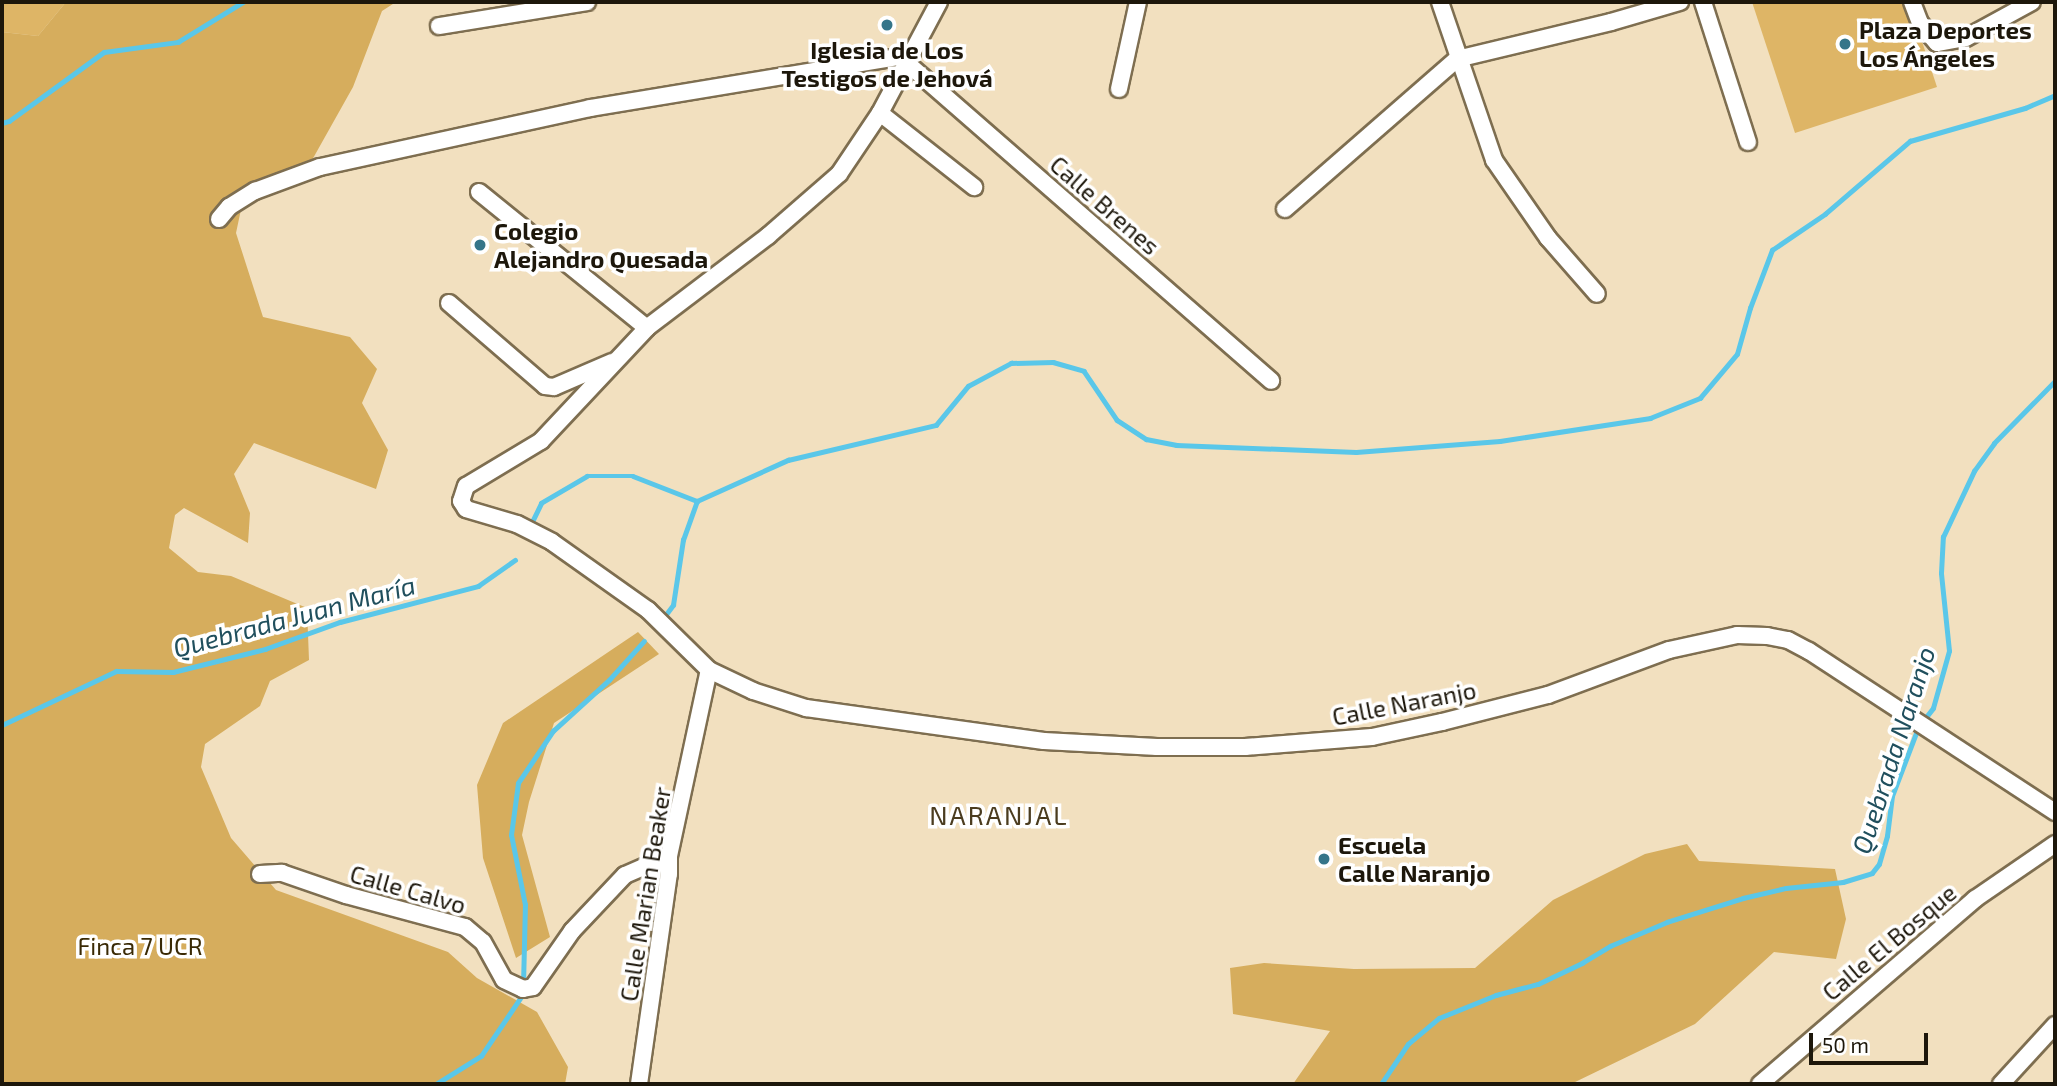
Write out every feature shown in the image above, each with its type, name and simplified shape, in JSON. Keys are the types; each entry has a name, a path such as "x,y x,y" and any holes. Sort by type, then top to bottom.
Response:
{"street":[{"path":"439,26 587,2"},
{"path":"449,303 545,386 554,387 618,360 648,328 768,236 839,174 880,113 939,2"},
{"path":"1119,89 1138,2"},
{"path":"1440,2 1457,59 1494,160 1549,238 1597,294"},
{"path":"1285,209 1457,59 1611,22 1680,2"},
{"path":"1703,2 1748,142"},
{"path":"1912,2 1920,23 1937,43 1966,38 2032,2"},
{"path":"219,219 229,207 255,191 320,167 590,108 909,59"},
{"name":"Calle Brenes","path":"909,59 1271,380"},
{"path":"880,113 974,187"},
{"path":"479,192 648,328"},
{"name":"Calle Naranjo","path":"618,360 541,441 466,486 461,501 466,509 474,513 517,524 552,541 586,564 648,610 709,670 753,691 806,708 1044,741 1157,747 1245,747 1372,737 1548,695 1670,650 1737,635 1767,636 1788,640 1809,651 2055,812"},
{"name":"Calle Marian Beaker","path":"639,1084 669,856 709,670"},
{"name":"Calle El Bosque","path":"1759,1084 1975,899 2055,844"},
{"name":"Calle Calvo","path":"260,874 282,873 346,895 465,927 483,942 504,980 523,989 533,987 572,931 625,875 669,856"},
{"path":"2001,1084 2055,1025"}],"shaded area":[{"path":"2,2 66,2 38,36 2,32"},
{"name":"Plaza Deportes Los Ángeles","path":"1752,2 1909,2 1937,87 1795,133"}],"green space":[{"name":"Finca 7 UCR","path":"66,2 396,2 382,11 353,87 307,169 246,186 236,233 263,317 350,337 377,369 362,403 388,450 376,489 254,443 234,474 250,513 248,543 184,508 175,515 169,548 198,572 231,576 307,608 309,660 270,681 260,706 205,744 201,767 231,838 276,890 448,952 477,978 537,1012 568,1067 565,1084 2,1084 2,32 38,36"},
{"path":"638,632 659,654 554,723 529,802 522,835 550,937 516,958 483,858 477,785 503,723"},
{"path":"1687,844 1699,861 1835,869 1846,919 1836,959 1774,952 1695,1024 1571,1084 1293,1084 1330,1031 1233,1014 1230,968 1264,963 1354,969 1475,968 1553,900 1645,854"}],"waterway":[{"path":"2,123 9,121 104,52 178,42 243,2"},
{"path":"664,617 673,605 683,540 697,501 788,460 936,425 968,386 1011,363 1053,362 1084,371 1117,420 1146,439 1176,445 1356,452 1500,441 1650,418 1700,398 1737,354 1750,308 1772,250 1825,214 1910,141 2025,108 2055,95"},
{"name":"Quebrada Naranjo","path":"1923,721 1933,708 1949,651 1941,573 1943,537 1974,471 1994,443 2055,381"},
{"name":"Quebrada Juan María","path":"530,526 541,503 587,476 633,476 697,501"},
{"name":"Quebrada Juan María","path":"2,725 116,671 173,672 265,649 340,622 478,586 515,560"},
{"path":"523,985 525,905 511,835 518,783 553,731 609,680 644,641"},
{"name":"Quebrada Naranjo","path":"1381,1084 1408,1044 1439,1018 1496,995 1538,984 1610,946 1667,922 1743,898 1786,888 1843,882 1872,873 1879,864 1887,836 1892,796 1918,728"},
{"path":"436,1084 481,1056 523,994"}],"place":[{"name":"Iglesia de Los Testigos de Jehová","path":"887,25"},
{"name":"Plaza Deportes Los Ángeles","path":"1845,44"},
{"name":"Colegio Alejandro Quesada","path":"480,245"},
{"name":"Escuela Calle Naranjo","path":"1324,859"}],"district":[{"name":"NARANJAL","path":"999,815"}]}
